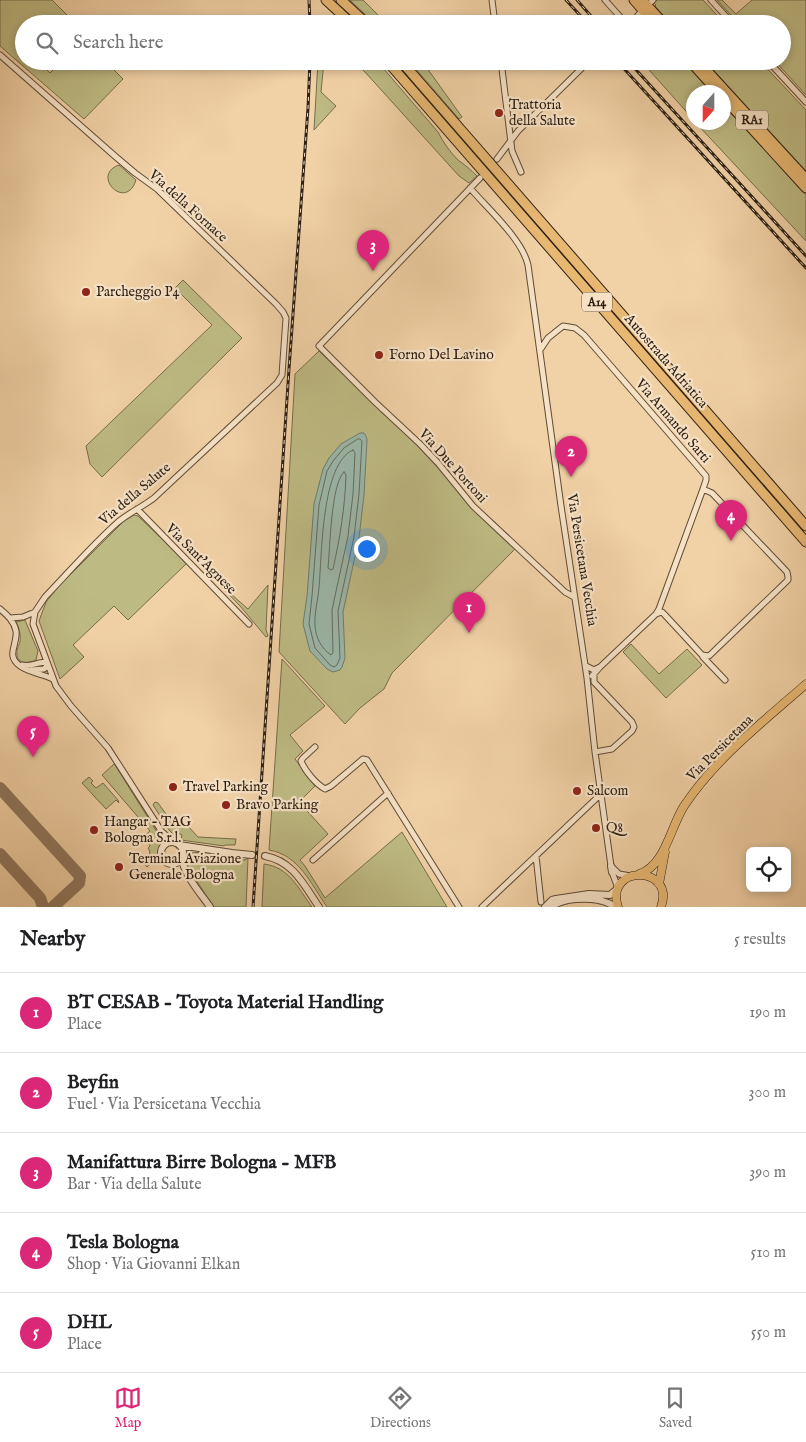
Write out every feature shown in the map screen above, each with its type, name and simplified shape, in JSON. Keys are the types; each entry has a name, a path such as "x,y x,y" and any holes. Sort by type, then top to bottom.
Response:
{"highway":[{"path":"326,0 342,15"},
{"path":"341,0 357,15"},
{"path":"634,0 647,15"},
{"path":"649,1 658,15"},
{"name":"Autostrada Adriatica","path":"396,70 806,542"},
{"name":"Autostrada Adriatica","path":"410,70 806,526"},
{"path":"698,70 712,85"},
{"name":"RA1","path":"706,70 806,179"},
{"name":"RA1","path":"731,106 806,188"}],"main road":[{"name":"Via Persicetana","path":"618,888 623,881 647,872 651,868 668,841 681,811 704,780 736,746 806,684"},
{"name":"Via Persicetana","path":"661,907 662,895 659,884 668,841"},
{"path":"635,875 650,877 659,884"},
{"path":"617,907 616,896 618,888"}],"street":[{"path":"492,0 494,15"},
{"path":"605,0 616,15"},
{"path":"711,0 725,15"},
{"name":"Via della Fornace","path":"0,55 15,68"},
{"name":"Via della Fornace","path":"17,70 124,164 157,189 281,309 286,321 280,380"},
{"path":"502,70 510,141 521,172"},
{"path":"497,160 522,127 579,70"},
{"path":"776,70 806,102"},
{"path":"470,188 480,178"},
{"name":"Via Persicetana Vecchia","path":"470,188 516,241 528,265 574,597 588,678 601,794 612,869 618,888"},
{"name":"Via Due Portoni","path":"470,188 319,346 420,444 473,506 565,592 574,597"},
{"name":"Via Armando Sarti","path":"540,350 548,339 563,326 575,328 588,340 706,476 703,489"},
{"path":"538,339 548,339"},
{"name":"Via della Salute","path":"35,612 45,597 118,522 154,498 280,380"},
{"path":"588,678 656,614 703,489 712,493 786,572 788,578 774,594 709,656 702,656"},
{"name":"Via Sant'Agnese","path":"138,509 249,624"},
{"path":"0,609 14,624 16,639 12,654 17,663 24,668 53,678"},
{"path":"10,618 22,617 35,612 34,624 47,663 62,695 108,748 162,832 177,844 187,873 210,907"},
{"path":"656,614 662,612 725,680"},
{"path":"709,656 715,669"},
{"path":"17,663 25,666 40,662 47,663"},
{"path":"30,670 44,669 47,663"},
{"path":"586,666 594,670 600,667"},
{"path":"594,674 594,682 632,722 634,727 612,749 595,752"},
{"path":"315,747 301,761 323,788 327,789 363,759 366,759 460,907"},
{"path":"312,860 388,793"},
{"path":"482,907 601,794"},
{"path":"162,832 163,847 161,854 164,860 187,873"},
{"path":"163,847 168,843 252,855"},
{"path":"174,864 179,861 182,854 194,848"},
{"path":"265,856 282,861 293,869 319,907"},
{"path":"536,856 543,904 556,899 590,894 610,895 618,888"},
{"path":"612,869 619,874 635,875"},
{"path":"551,907 560,903 585,899 602,900 617,907"}],"shaded area":[{"path":"0,0 52,0 67,15 15,15 15,59 0,46"},
{"path":"350,0 363,0 378,15 366,15"},
{"path":"657,0 703,0 717,15 663,15 654,3"},
{"path":"717,0 722,0 736,14 752,0 806,0 806,95 783,70 791,70 791,15 731,15"},
{"path":"28,70 47,70 50,73 53,70 114,70 123,79 84,119"},
{"path":"317,70 323,70 321,92 336,106 314,130"},
{"path":"363,70 385,70 438,132 452,154 477,176 469,183 459,176"},
{"path":"417,70 428,70 462,117 459,119"},
{"path":"649,70 691,70 705,85 686,85 686,111"},
{"path":"713,70 768,70 806,110 806,171 731,89 731,85 727,85"},
{"path":"731,113 806,195 806,241 703,130 731,130"},
{"path":"119,165 136,180 131,189 125,193 119,192 109,183 108,176 111,170"},
{"path":"183,280 242,338 102,477 90,464 86,446 212,325 175,288"},
{"path":"319,351 417,445 471,507 515,549 392,673 384,689 360,708 345,724 279,652 295,374"},
{"path":"134,515 138,516 187,563 128,620 114,606 73,645 84,657 60,679 39,621 46,602 60,585 124,521"},
{"path":"214,579 248,609 268,585 266,630 268,636 266,637"},
{"path":"25,620 38,651 36,660 30,662 19,660 17,652 20,637 16,622"},
{"path":"631,644 659,674 687,649 702,665 666,698 623,652"},
{"path":"282,659 325,706 290,735 303,751 295,759 315,786 299,802 328,834 300,860 325,898 402,832 447,907 327,907 310,880 296,864 279,853 269,850"},
{"path":"114,764 162,840 159,857 147,867 144,864 149,856 148,848 150,846 143,837 150,831 102,775"},
{"path":"89,777 93,781 91,783 96,788 103,783 119,803 116,800 106,809 82,783"},
{"path":"155,802 158,803 169,818 187,825 198,837 236,839 235,845 224,846 181,840 182,835 178,833 175,836 169,830 153,805"},
{"path":"205,852 224,856 225,858 245,860 248,858 246,907 214,907 186,865 188,863 186,858 191,853"},
{"path":"264,864 280,869 286,874 312,907 262,907"}],"water":[{"path":"360,433 364,433 367,440 364,495 359,538 343,612 345,658 340,670 333,672 327,669 310,651 303,624 314,504 323,469 329,458 341,444"}],"taxiway":[{"path":"0,788 80,876 79,883 53,907"},
{"path":"0,854 40,898 43,907"}],"tunnel":[{"path":"252,855 265,856"}],"railway":[{"path":"309,0 310,15"},
{"path":"566,0 580,15"},
{"path":"577,0 590,15"},
{"path":"253,907 310,70"},
{"path":"625,70 806,268"},
{"path":"636,70 806,256"}],"place":[{"name":"Trattoria della Salute","path":"499,113"},
{"name":"Manifattura Birre Bologna - MFB","path":"373,271"},
{"name":"Parcheggio P4","path":"86,292"},
{"name":"Forno Del Lavino","path":"379,355"},
{"name":"Beyfin","path":"571,477"},
{"name":"Tesla Bologna","path":"731,541"},
{"name":"BT CESAB - Toyota Material Handling","path":"469,633"},
{"name":"DHL","path":"33,757"},
{"name":"Travel Parking","path":"173,787"},
{"name":"Salcom","path":"577,791"},
{"name":"Bravo Parking","path":"226,805"},
{"name":"Q8","path":"596,828"},
{"name":"Hangar - TAG Bologna S.r.l.","path":"94,830"},
{"name":"Terminal Aviazione Generale Bologna","path":"119,867"}]}
